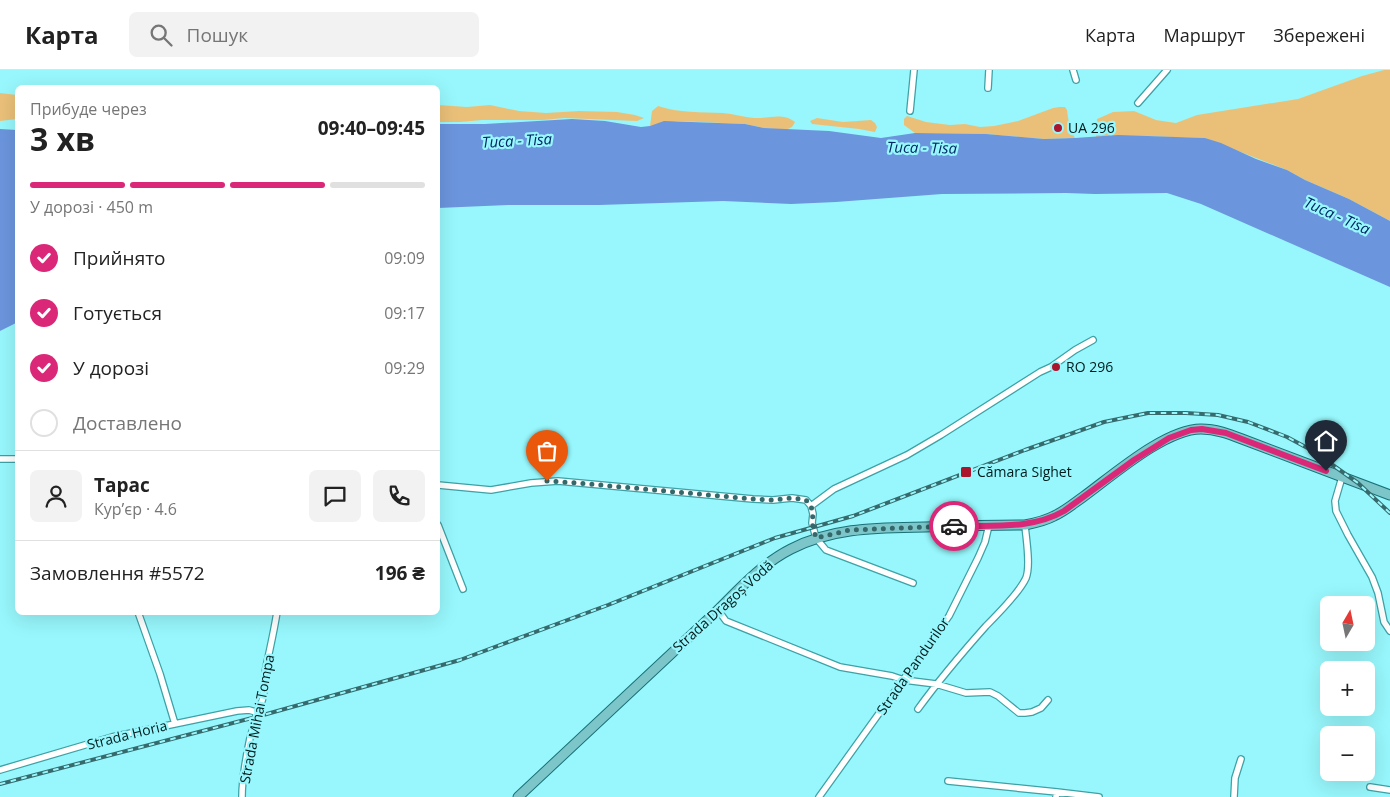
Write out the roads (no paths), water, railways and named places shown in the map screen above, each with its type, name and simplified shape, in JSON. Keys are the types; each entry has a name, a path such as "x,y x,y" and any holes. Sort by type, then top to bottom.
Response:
{"main road":[{"name":"Strada Dragoș Vodă","path":"518,797 747,582 778,557 816,538 858,529 1024,525 1044,520 1064,511 1134,460 1169,438 1191,430 1202,429 1226,433 1390,495"}],"street":[{"path":"910,111 914,70"},
{"path":"988,88 989,70"},
{"path":"1073,70 1076,80"},
{"path":"1138,102 1167,70"},
{"path":"811,506 834,489 907,455 941,435 1093,340"},
{"path":"0,459 15,459"},
{"path":"1342,477 1335,502 1336,511 1372,577 1378,593 1384,622 1390,631"},
{"path":"440,486 491,490 531,483 558,481 753,499 806,500 811,506 813,514 812,523 816,538 826,550 913,583"},
{"path":"918,709 936,684 1001,610 1025,579 1028,559 1024,525"},
{"name":"Strada Pandurilor","path":"819,797 949,616 978,558 990,526"},
{"path":"440,529 463,589"},
{"path":"718,610 726,622 840,667 892,676 904,680 936,684 966,692 990,692 1020,712 1025,713 1041,708 1048,700"},
{"path":"139,615 175,724"},
{"name":"Strada Mihai Tompa","path":"242,797 250,740 256,712 261,706 264,695 266,668 276,615"},
{"name":"Strada Horia","path":"0,770 112,737 237,711 249,710 256,712"},
{"path":"1234,797 1234,778 1241,760"},
{"path":"948,781 1099,797"},
{"path":"1370,788 1390,790"}],"water":[{"name":"Тиса - Tisa","path":"572,119 605,121 641,127 664,121 745,124 764,128 829,131 881,138 915,133 986,134 1044,139 1118,135 1205,138 1287,170 1349,199 1390,221 1390,287 1201,204 1167,193 942,194 791,204 723,201 440,208 440,124 485,124"},
{"path":"0,129 15,130 15,324 0,331"}],"railway":[{"path":"0,784 256,717 460,660 608,605 775,538 853,516 1104,422 1148,413 1218,415 1248,422 1287,437 1313,451 1358,483 1390,513"}],"place":[{"name":"UA 296","path":"1058,128"},
{"name":"RO 296","path":"1056,367"},
{"name":"Cămara Sighet","path":"966,472"}]}
